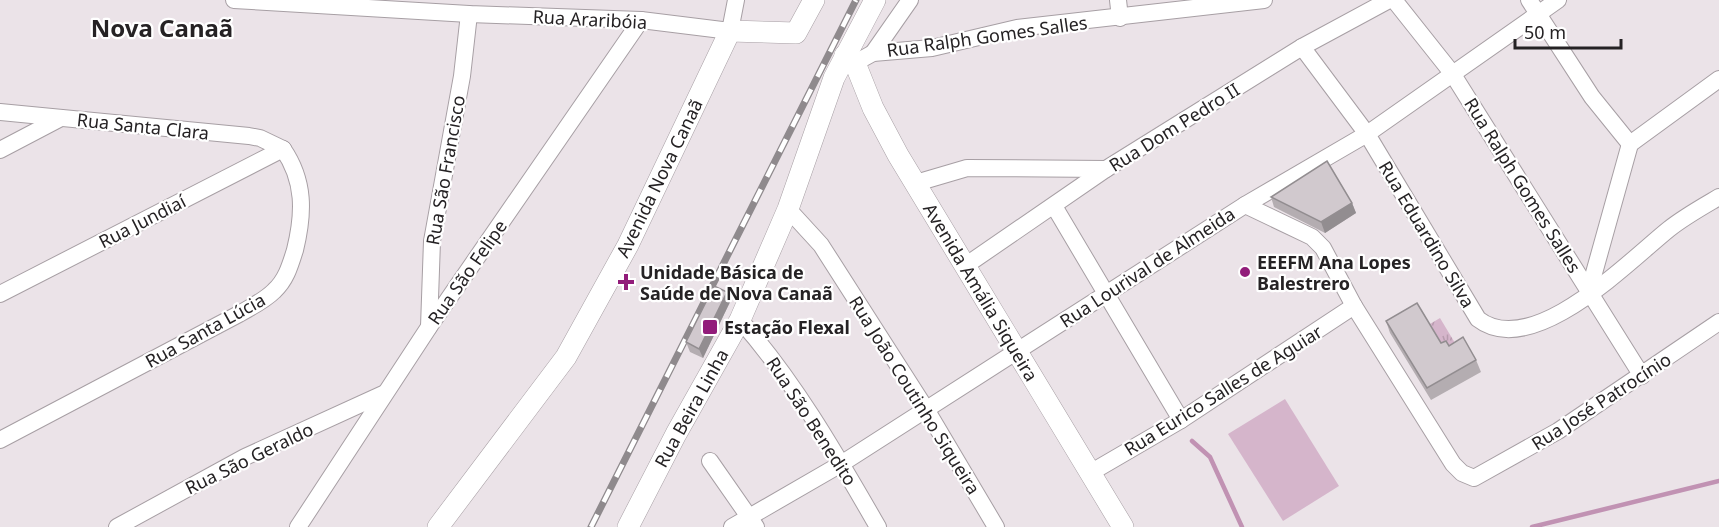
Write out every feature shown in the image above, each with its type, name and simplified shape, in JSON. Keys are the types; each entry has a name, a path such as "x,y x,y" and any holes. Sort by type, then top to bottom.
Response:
{"street":[{"name":"Rua Araribóia","path":"234,0 469,14 641,20 730,31"},
{"path":"736,0 730,31 785,35 796,33 814,0"},
{"name":"Rua Beira Linha","path":"628,527 676,434 740,320 788,209 823,104 858,57 875,0"},
{"path":"858,57 910,0"},
{"path":"1118,0 1120,18"},
{"name":"Rua Ralph Gomes Salles","path":"858,57 932,48 1017,28 1264,0"},
{"name":"Rua Ralph Gomes Salles","path":"1391,0 1452,73 1642,376"},
{"name":"Rua Dom Pedro II","path":"965,266 1106,169 1302,47 1391,0"},
{"name":"Rua Lourival de Almeida","path":"732,527 753,522 1245,204 1367,134 1452,73 1532,7 1558,0"},
{"path":"1532,7 1592,97 1630,144"},
{"name":"Rua São Francisco","path":"429,327 432,242 462,76 469,14"},
{"name":"Rua São Felipe","path":"298,527 429,327 641,20"},
{"name":"Avenida Nova Canaã","path":"438,527 566,357 628,244 730,31"},
{"name":"Rua Eduardino Silva","path":"1302,47 1367,134 1478,319 1489,328 1519,328 1555,316 1591,292"},
{"name":"Avenida Amália Siqueira","path":"858,57 873,108 965,266 1123,527"},
{"path":"1591,292 1630,144 1719,79"},
{"name":"Rua Santa Clara","path":"0,112 260,138 283,148"},
{"path":"0,150 61,117"},
{"name":"Rua Jundiaí","path":"0,294 283,148"},
{"name":"Rua Santa Lúcia","path":"0,440 239,314 274,291 290,269 300,228 303,202 297,173 283,148"},
{"path":"916,183 967,168 1106,169"},
{"path":"1591,292 1671,228 1719,197"},
{"path":"1245,204 1319,243 1354,306"},
{"path":"1054,206 1181,420"},
{"name":"Rua João Coutinho Siqueira","path":"788,209 821,244 926,409 996,527"},
{"name":"Rua Eurico Salles de Aguiar","path":"1090,473 1181,420 1354,306"},
{"name":"Rua José Patrocínio","path":"1354,306 1454,464 1468,477 1480,476 1642,376 1719,322"},
{"name":"Rua São Benedito","path":"740,320 767,350 841,464 878,527"},
{"name":"Rua São Geraldo","path":"117,527 245,457 384,394"},
{"path":"710,461 753,522"}],"green space":[{"path":"1440,318 1455,343 1445,349 1430,324"},
{"path":"1285,399 1339,486 1283,521 1228,434"}],"building":[{"path":"1327,161 1352,203 1321,222 1271,197"},
{"path":"714,286 727,292 699,349 686,342"},
{"path":"1417,303 1441,343 1446,341 1449,346 1463,337 1476,360 1427,388 1386,321"}],"waterway":[{"path":"1192,441 1210,457 1242,527"},
{"path":"1532,527 1719,481"}],"railway":[{"path":"591,527 856,0"}],"place":[{"name":"EEEFM Ana Lopes Balestrero","path":"1245,272"},
{"name":"Unidade Básica de Saúde de Nova Canaã","path":"626,282"},
{"name":"Estação Flexal","path":"710,327"}],"district":[{"name":"Nova Canaã","path":"162,27"}]}
